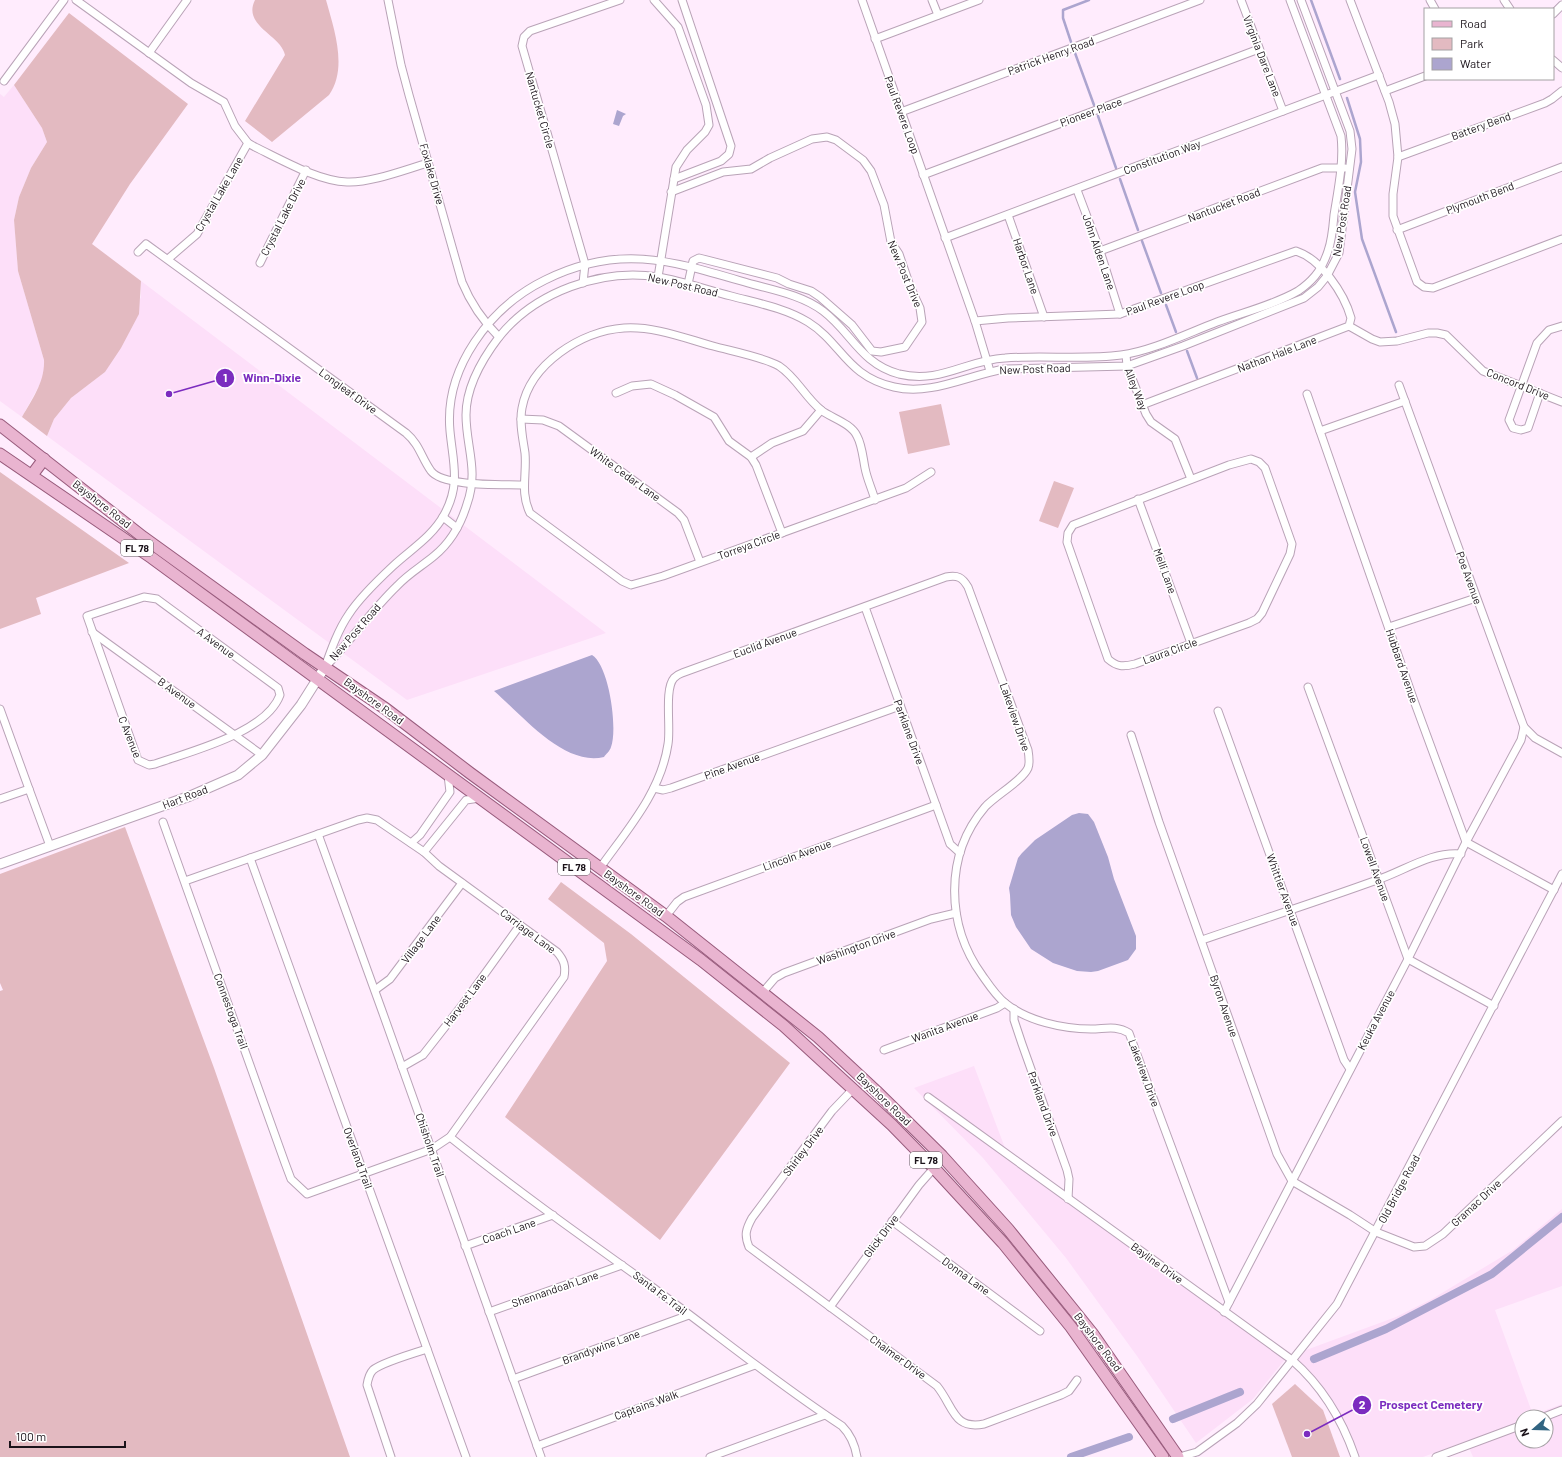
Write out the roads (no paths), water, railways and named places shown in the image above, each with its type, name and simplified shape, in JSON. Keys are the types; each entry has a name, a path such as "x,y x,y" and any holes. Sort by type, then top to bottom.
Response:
{"main road":[{"name":"Bayshore Road","path":"0,426 143,537 325,667 386,708 470,773 666,916 760,989 818,1037 874,1088 942,1156 1028,1253 1092,1333 1178,1457"},
{"name":"Bayshore Road","path":"0,454 152,558 694,955 784,1026 892,1125 1003,1243 1071,1327 1163,1457"},
{"path":"32,475 44,459"},
{"path":"734,987 760,989"},
{"path":"853,1089 857,1086 874,1088"}],"street":[{"path":"4,81 64,0"},
{"name":"Crystal Lake Drive","path":"76,0 191,83 224,102 235,126 248,143 306,170 331,180 356,182 428,163"},
{"path":"149,53 187,0"},
{"name":"Foxlake Drive","path":"388,0 401,65 462,282 486,325 499,337"},
{"name":"Nantucket Circle","path":"583,283 585,264 522,46 524,37 530,31 620,0"},
{"path":"654,0 678,28 708,115 710,125 681,158 676,167 658,277"},
{"path":"674,179 721,160 729,154 731,146 682,0"},
{"name":"Paul Revere Loop","path":"862,0 975,321 988,360 990,371"},
{"path":"932,0 938,15"},
{"path":"875,39 978,0"},
{"name":"Patrick Henry Road","path":"901,112 1200,0"},
{"name":"Virginia Dare Lane","path":"1241,0 1283,111"},
{"name":"New Post Road","path":"325,667 348,615 392,567 431,533 443,517 452,494 454,482 455,461 450,425 452,392 463,364 486,325 512,301 532,287 562,272 585,264 625,258 660,260 691,267 786,294 815,305 836,322 864,355 883,368 894,372 919,377 930,376 988,360 1010,357 1126,355 1149,348 1294,293 1312,280 1320,268 1330,246 1340,167 1341,136 1290,0"},
{"name":"New Post Road","path":"325,667 398,585 436,555 457,528 468,504 472,483 472,455 466,414 467,402 478,370 499,337 536,305 556,294 583,283 627,276 658,277 764,305 805,320 821,332 856,370 875,381 892,387 912,389 932,387 990,371 1005,369 1127,366 1297,302 1311,293 1327,276 1336,261 1341,245 1350,168 1351,140 1301,0"},
{"path":"1350,0 1385,91 1395,124 1398,157 1392,205 1393,216 1417,282 1424,287 1433,288 1562,239"},
{"path":"1554,13 1562,5"},
{"name":"Pioneer Place","path":"923,175 1259,49"},
{"path":"1554,61 1562,68"},
{"name":"Constitution Way","path":"945,238 1077,190 1379,75"},
{"path":"1385,91 1424,76"},
{"name":"Battery Bend","path":"1398,157 1545,103 1562,91"},
{"name":"New Post Drive","path":"672,192 723,172 751,169 770,158 812,139 827,137 836,140 863,160 871,171 884,205 891,242 899,254 910,286 920,308 922,322 905,347 874,352 852,325 811,291 789,284 777,278 699,258 694,259 691,267"},
{"name":"Crystal Lake Lane","path":"168,259 197,234 248,143"},
{"name":"Nantucket Road","path":"1100,251 1314,171 1340,167 1350,168"},
{"name":"Plymouth Bend","path":"1397,230 1562,167"},
{"name":"Crystal Lake Drive","path":"260,263 306,170"},
{"name":"John Alden Lane","path":"1077,190 1100,251 1120,314"},
{"name":"Harbor Lane","path":"1008,215 1044,317"},
{"name":"Longleaf Drive","path":"138,252 146,244 406,433 419,446 431,471 438,478 454,482 524,485"},
{"name":"Paul Revere Loop","path":"975,321 1120,314 1286,253 1296,251 1305,254 1320,268"},
{"path":"688,284 691,267"},
{"path":"1320,268 1336,284 1346,301 1351,318 1349,326"},
{"name":"Concord Drive","path":"1349,326 1380,342 1397,341 1428,333 1446,335 1483,371 1562,402"},
{"name":"Nathan Hale Lane","path":"1142,405 1349,326"},
{"path":"1540,393 1528,428 1521,430 1513,428 1509,420 1537,343 1549,330 1562,326"},
{"name":"Torreya Circle","path":"625,328 659,331 778,366 786,372 822,410 852,429 857,435 865,470 875,500 631,585 622,581 530,512 525,503 525,456 521,419 523,402 530,386 551,360 567,348 583,339 602,332 625,328"},
{"name":"Alley Way","path":"1126,355 1127,366 1142,405 1151,422 1175,439 1191,479"},
{"path":"616,393 632,386 642,384 660,386 714,417 729,441 750,457 761,474 782,533"},
{"name":"Poe Avenue","path":"1399,385 1524,727 1535,738 1562,753"},
{"name":"Hubbard Avenue","path":"1307,394 1466,842"},
{"path":"1320,431 1405,401"},
{"path":"750,457 772,443 803,431 822,410"},
{"name":"White Cedar Lane","path":"521,419 543,420 559,426 678,513 684,520 700,562"},
{"name":"Laura Circle","path":"1251,459 1259,462 1266,468 1292,544 1290,554 1262,613 1257,619 1125,667 1116,665 1108,659 1067,542 1068,532 1073,525 1191,479 1228,465 1251,459"},
{"path":"875,500 911,486 931,472"},
{"name":"Melli Lane","path":"1138,499 1191,644"},
{"path":"443,517 457,528"},
{"name":"Euclid Avenue","path":"654,788 668,744 669,688 674,679 682,673 946,577 956,575 963,579"},
{"name":"Lakeview Drive","path":"963,579 971,594 1030,759 1028,768 1022,776 993,799 979,814 968,832 960,853 955,886 956,913 960,934 968,954 986,981 1005,1003 1014,1009 1025,1015 1068,1027 1091,1029 1120,1027 1129,1033 1229,1302"},
{"name":"A Avenue","path":"87,616 140,598 152,597 278,688 280,695 270,712 258,722 235,734"},
{"path":"1389,627 1476,598"},
{"name":"Parklane Drive","path":"865,607 950,844 960,853"},
{"name":"C Avenue","path":"87,616 138,760 149,765 155,764 235,734"},
{"name":"B Avenue","path":"92,632 262,755"},
{"name":"Hart Road","path":"0,864 220,784 246,769 262,755 300,705 325,667"},
{"name":"Lowell Avenue","path":"1308,687 1408,959"},
{"name":"Pine Avenue","path":"654,788 663,790 671,788 900,706"},
{"path":"0,709 50,846"},
{"name":"Whittier Avenue","path":"1218,711 1344,1060 1350,1069"},
{"name":"Keuka Avenue","path":"1224,1312 1408,959 1466,842 1521,740 1524,727"},
{"name":"Byron Avenue","path":"1131,735 1276,1154 1292,1182"},
{"path":"411,842 420,835 450,792 448,775"},
{"path":"600,868 643,807 654,788"},
{"path":"0,799 29,789"},
{"path":"424,852 466,800 480,798"},
{"name":"Lincoln Avenue","path":"666,916 684,896 936,805"},
{"name":"Carriage Lane","path":"185,881 358,820 367,818 377,820 411,842 439,866 557,952 563,959 566,967 564,977 452,1134 432,1149 307,1194"},
{"name":"Connestoga Trail","path":"163,822 291,1179 307,1194"},
{"name":"Chisholm Trail","path":"318,834 541,1457"},
{"path":"1466,842 1554,890"},
{"path":"1202,940 1379,880 1416,864 1450,853 1461,854"},
{"name":"Overland Trail","path":"250,858 466,1457"},
{"name":"Old Bridge Road","path":"1178,1457 1196,1452 1237,1423 1265,1395 1337,1304 1562,874"},
{"name":"Village Lane","path":"375,990 390,979 462,882"},
{"name":"Washington Drive","path":"760,989 784,972 932,919 956,913"},
{"name":"Harvest Lane","path":"402,1067 423,1055 468,998 520,925"},
{"path":"1408,959 1494,1006"},
{"name":"Wanita Avenue","path":"884,1050 997,1008 1005,1003"},
{"name":"Parkland Drive","path":"1014,1009 1014,1020 1067,1170 1069,1179 1068,1199"},
{"name":"Shirley Drive","path":"756,1214 832,1111 853,1089"},
{"name":"Bayline Drive","path":"928,1097 1292,1360 1315,1382 1330,1402 1349,1439 1355,1457"},
{"name":"Gramac Drive","path":"1376,1232 1414,1247 1425,1246 1436,1240 1562,1121"},
{"name":"Santa Fe Trail","path":"452,1134 553,1215 755,1365 849,1432 857,1457"},
{"name":"Glick Drive","path":"830,1307 892,1222 934,1168"},
{"path":"1292,1182 1350,1215 1376,1232"},
{"name":"Chalmer Drive","path":"756,1214 746,1228 745,1238 749,1247 937,1386 947,1398 958,1418 964,1425 974,1426 984,1424 1061,1395 1069,1390 1077,1380"},
{"name":"Coach Lane","path":"465,1246 553,1215"},
{"name":"Donna Lane","path":"892,1222 1040,1331"},
{"name":"Shennandoah Lane","path":"489,1312 622,1266"},
{"name":"Brandywine Lane","path":"513,1379 689,1315"},
{"path":"391,1457 367,1385 368,1376 381,1366 426,1349"},
{"name":"Captains Walk","path":"537,1446 755,1365"},
{"path":"710,1457 825,1415"},
{"path":"1436,1457 1514,1429"}],"water":[{"path":"617,110 626,114 623,116 619,126 613,124"},
{"path":"592,655 598,661 603,671 613,713 613,738 609,751 604,757 589,758 574,754 559,747 544,737 494,691"},
{"path":"1079,813 1088,814 1094,822 1136,936 1136,949 1128,960 1098,971 1091,972 1077,971 1053,963 1031,949 1016,927 1011,915 1009,888 1018,858 1035,840 1072,815"}],"waterway":[{"path":"1071,42 1063,18 1063,10 1089,0"},
{"path":"1311,0 1340,79"},
{"path":"1075,53 1094,105"},
{"path":"1347,98 1360,139 1361,162 1355,192 1362,239 1396,332"},
{"path":"1098,116 1116,168"},
{"path":"1120,179 1138,230"},
{"path":"1142,241 1161,293"},
{"path":"1166,305 1176,332"},
{"path":"1187,351 1197,378"},
{"path":"1314,1359 1386,1329 1492,1274 1562,1217"},
{"path":"1173,1419 1240,1392"},
{"path":"1071,1457 1129,1437"}],"place":[{"name":"Winn-Dixie","path":"169,394"},
{"name":"Prospect Cemetery","path":"1307,1434"}]}
